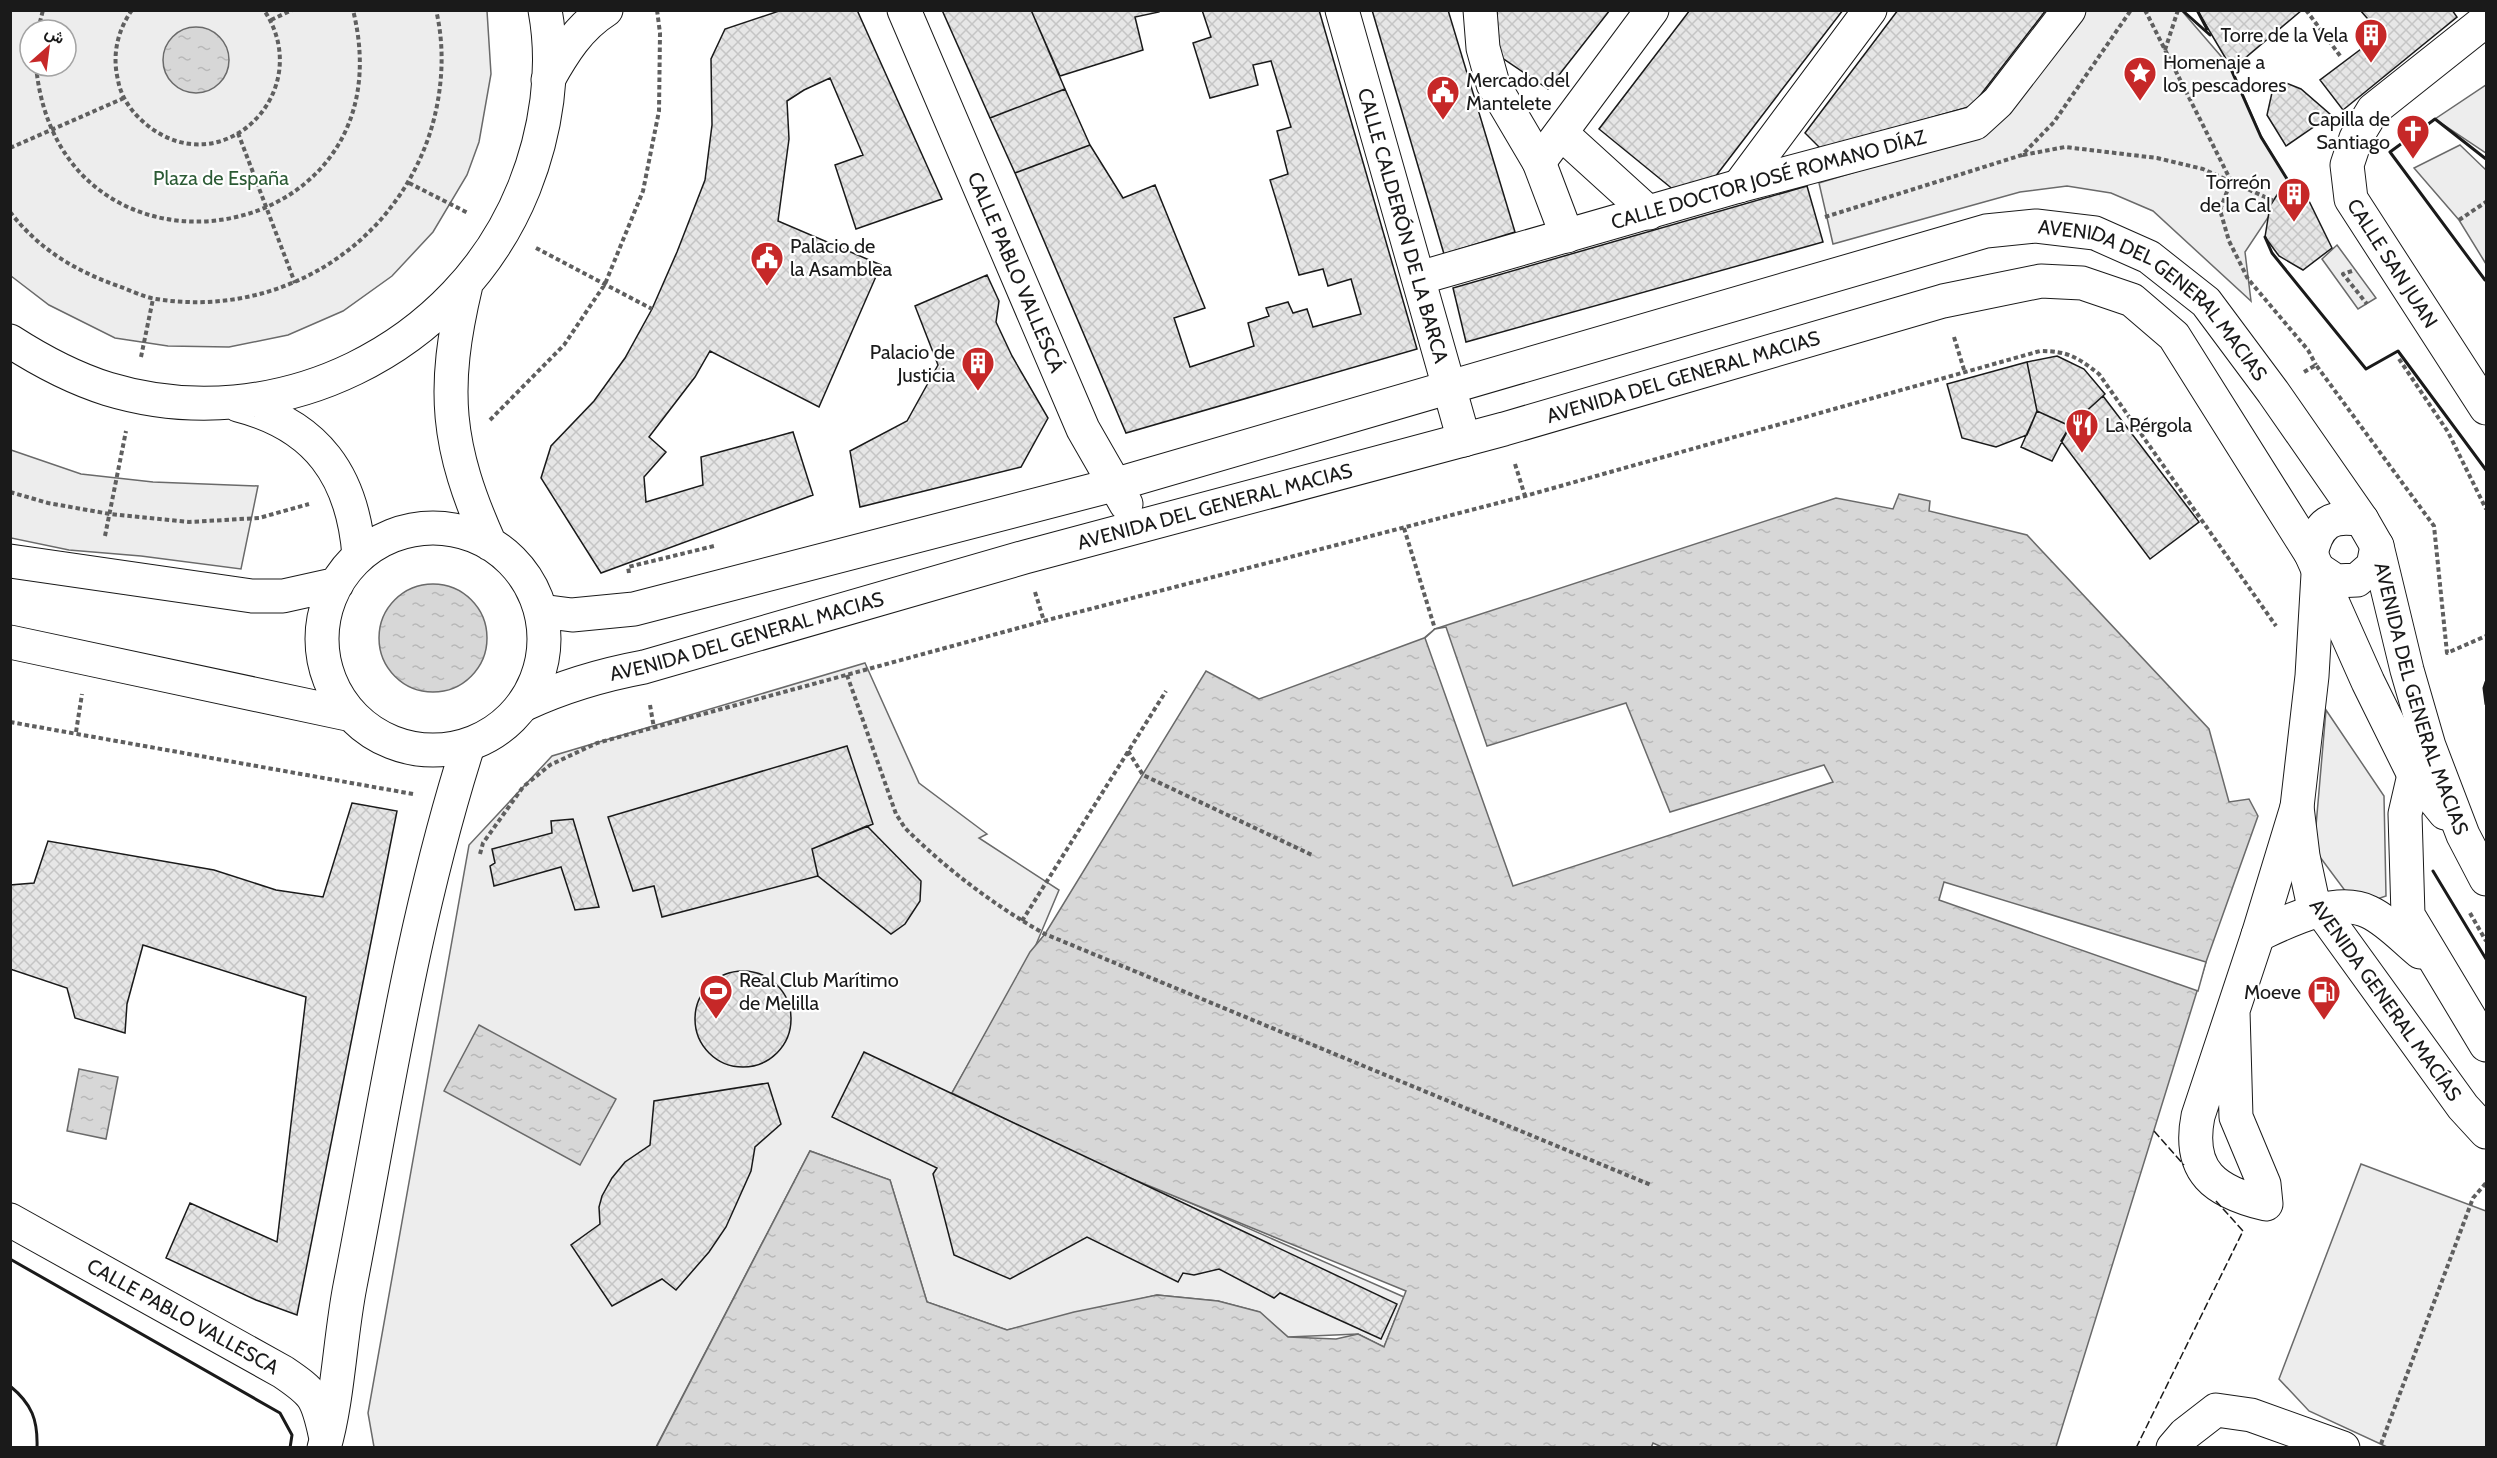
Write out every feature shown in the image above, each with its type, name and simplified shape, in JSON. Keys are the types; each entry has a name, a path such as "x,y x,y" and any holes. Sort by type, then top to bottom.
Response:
{"street":[{"path":"10,341 71,375 108,389 173,401 228,403 288,394 345,374 398,345 438,314 465,285 503,232 522,194 539,143 548,80 549,48 545,10"},
{"path":"548,80 562,54 580,32 606,10"},
{"name":"CALLE PABLO VALLESCÁ","path":"904,10 1083,429 1117,484 1136,528"},
{"name":"CALLE CALDERÓN DE LA BARCA","path":"1342,10 1464,440"},
{"path":"1480,10 1483,48 1493,84 1539,162 1567,236"},
{"path":"1539,162 1652,10"},
{"path":"1739,186 1870,10"},
{"name":"CALLE DOCTOR JOSÉ ROMANO DÍAZ","path":"1419,278 1739,186 1975,123 1998,102 2069,10"},
{"name":"CALLE SAN JUAN","path":"2485,18 2373,110 2356,138 2346,165 2351,199 2487,408"},
{"path":"1561,133 1649,213"},
{"name":"AVENIDA DEL GENERAL MACIAS","path":"541,611 572,615 603,614 634,609 1117,484 1448,385 1986,231 2036,226 2095,232 2150,257 2205,302 2273,392 2370,533 2429,746 2463,835"},
{"name":"AVENIDA DEL GENERAL MACIAS","path":"525,704 563,687 603,674 644,667 1013,560 1464,440 1943,301 2041,281 2082,283 2132,300 2174,336 2315,562 2368,682 2414,775 2463,835"},
{"path":"465,285 450,366 450,407 455,447 469,497 490,544"},
{"path":"228,403 266,412 300,431 327,458 347,492 357,524 359,556"},
{"path":"2344,516 2370,533 2373,566 2357,580 2336,581 2315,562 2315,536 2327,523 2344,516"},
{"path":"436,528 464,532 490,544 513,561 530,584 541,611 545,643 539,675 525,704 500,729 468,746 437,751 406,748 376,735 352,715 332,686 322,652 324,616 337,584 359,556 382,541 408,531 436,528"},
{"path":"10,561 252,596 283,596 337,584"},
{"name":"AVENIDA GENERAL MACÍAS","path":"2315,562 2312,676 2297,807 2302,856 2312,898 2318,910 2463,1107 2487,1132"},
{"path":"10,642 352,715"},
{"path":"325,1443 345,1314 423,906 468,746"},
{"path":"2429,746 2414,775 2405,814 2408,915 2487,1045"},
{"path":"2233,1011 2236,1117 2264,1184 2266,1204 2239,1198 2214,1181 2198,1164 2193,1139 2198,1116 2258,935 2297,807"},
{"path":"2463,835 2487,879"},
{"path":"2258,935 2318,910 2368,911 2438,967"},
{"name":"CALLE PABLO VALLESCA","path":"10,1220 283,1372 308,1389 319,1405 325,1443"},
{"path":"2173,1448 2185,1434 2216,1410 2251,1415 2343,1448"}],"path":[{"path":"132,10 123,26 115,54 118,84 124,98 132,110 153,130 181,142 210,143 238,133 261,115 276,90 280,76 280,47 271,20 264,10"},
{"path":"271,20 292,10"},
{"path":"37,78 38,92 51,130 77,169 98,188 122,204 149,216 178,222 207,223 235,219 267,209 308,181 327,162 352,115 359,89 361,62 359,36 353,10"},
{"path":"10,212 50,252 83,273 153,299 189,303 226,302 261,295 295,283 329,265 360,242 387,214 408,183 423,152 434,120 440,86 441,52 436,10"},
{"path":"455,447 499,413 564,345 605,284 643,191 659,111 660,33 657,10"},
{"path":"2145,10 2231,181 2220,210 2229,242 2248,279 2308,350 2316,365"},
{"path":"2165,50 2178,10"},
{"path":"2306,10 2341,57"},
{"path":"10,148 124,98"},
{"path":"238,133 295,283"},
{"path":"2022,155 2065,147 2169,161 2203,169 2274,201"},
{"path":"2459,220 2487,202"},
{"path":"2355,269 2343,274 2367,303"},
{"path":"476,865 483,843 523,787 550,765 597,743 1536,493 2040,351 2061,351 2079,358 2099,375 2278,628"},
{"path":"2399,359 2448,432 2487,508"},
{"path":"10,492 48,503 89,510 189,522 259,518 347,492"},
{"path":"1404,528 1435,629"},
{"path":"847,675 896,814 905,828 992,900 1022,921 1045,934 1651,1185"},
{"path":"1022,921 1166,691"},
{"path":"10,722 413,793 412,803"},
{"path":"1128,751 1143,775 1312,855"},
{"path":"2380,1448 2473,1198 2487,1183"}],"shaded area":[{"path":"2080,10 2182,11 2232,69 2261,136 2287,179 2271,206 2269,216 2245,252 2251,301 2153,211 2111,193 2067,186 2020,192 1833,244 1819,183 1986,132"},
{"name":"Plaza de España","path":"11,11 487,11 491,74 479,142 467,175 433,232 392,276 343,311 288,335 229,347 168,346 115,338 49,305 11,276"},
{"path":"2486,85 2486,153 2435,119"},
{"path":"2460,145 2486,170 2486,264 2459,220 2414,168"},
{"path":"2337,245 2376,298 2358,309 2322,259"},
{"path":"11,450 81,474 153,482 258,486 241,569 141,556 69,550 11,538"},
{"name":"Real Club Marítimo de Melilla","path":"865,663 919,783 987,834 979,838 1059,890 1035,947 952,1093 1175,1196 1404,1297 1384,1347 1358,1334 1288,1337 1259,1312 1218,1301 1157,1295 1007,1330 927,1302 890,1180 810,1151 656,1447 374,1447 368,1413 469,845 552,756"},
{"path":"2326,710 2384,796 2386,896 2363,904 2346,892 2314,849"},
{"path":"2361,1164 2486,1211 2486,1447 2387,1447 2309,1411 2279,1379"}],"water":[{"path":"196,27 209,30 219,37 226,47 229,60 226,73 219,83 209,90 196,93 183,90 173,83 166,73 163,60 166,47 173,37 183,30"},
{"path":"1899,494 1930,501 1929,511 2027,535 2209,729 2229,802 2249,799 2258,816 2206,962 2056,1447 1664,1448 1653,1443 1651,1448 656,1448 810,1151 890,1180 927,1302 1007,1330 1074,1312 1157,1295 1218,1301 1260,1312 1288,1337 1336,1339 1358,1334 1384,1347 1406,1291 1103,1167 952,1093 1030,952 1045,934 1206,671 1259,699 1424,638 1435,629 1836,498 1893,509"},
{"path":"433,584 443,585 463,593 471,600 478,608 486,628 486,648 478,668 471,676 463,683 443,691 433,692 423,691 403,683 395,676 388,668 380,648 379,638 380,628 388,608 395,600 403,593 423,585"},
{"path":"479,1025 616,1099 580,1165 444,1091"},
{"path":"79,1069 118,1077 106,1139 67,1131"}],"pier":[{"path":"1446,627 1487,746 1626,703 1670,812 1824,765 1833,782 1513,886 1425,638 1435,629"},
{"path":"1944,882 2206,962 2198,991 1939,900"}],"building":[{"name":"Palacio de la Asamblea","path":"782,10 857,10 942,199 856,229 835,165 863,155 830,78 787,101 789,139 778,221 881,265 819,407 710,351 695,377 649,437 666,452 644,477 646,502 703,485 701,457 793,432 813,495 601,573 541,478 551,446 594,401 625,358 652,309 677,252 705,180 712,125 711,59 725,29"},
{"path":"942,10 1031,10 1065,89 990,118"},
{"path":"1031,10 1159,10 1159,12 1135,17 1143,50 1060,76"},
{"path":"1202,10 1319,10 1417,349 1126,433 1015,173 1090,145 1123,198 1155,185 1205,308 1174,318 1190,367 1254,346 1248,323 1269,316 1266,308 1288,302 1293,313 1307,309 1313,327 1361,314 1351,279 1328,286 1323,269 1299,275 1270,180 1288,174 1277,131 1291,127 1271,61 1253,65 1258,85 1210,98 1193,43 1211,37"},
{"name":"Mercado del Mantelete","path":"1372,10 1448,10 1515,232 1444,254"},
{"path":"1497,10 1610,10 1548,89 1495,53"},
{"path":"1690,10 1843,10 1715,177 1675,191 1599,129"},
{"path":"1898,10 2046,10 1972,106 1821,149 1805,133"},
{"path":"2197,10 2302,10 2232,69"},
{"name":"Torre de la Vela","path":"2360,10 2452,10 2457,17 2343,110 2320,80 2381,34"},
{"path":"2286,83 2301,89 2331,115 2286,146 2267,115 2273,88"},
{"path":"1065,89 1090,145 1015,173 990,118"},
{"name":"Torreón de la Cal","path":"2287,179 2307,197 2332,248 2303,270 2279,256 2265,237 2270,206"},
{"path":"1807,186 1823,242 1466,342 1453,288"},
{"name":"Palacio de Justicia","path":"987,275 999,301 996,322 1012,356 1048,418 1021,467 860,507 850,451 907,421 938,365 915,306"},
{"name":"La Pérgola","path":"2057,356 2084,369 2105,394 2070,426 2037,411 2027,362"},
{"path":"2027,362 2037,411 2027,435 1996,447 1962,438 1947,384"},
{"path":"2103,396 2199,522 2150,559 2061,441 2070,426"},
{"path":"2037,411 2070,426 2052,461 2021,447"},
{"path":"847,746 873,824 812,849 818,876 662,917 654,886 633,891 608,817"},
{"path":"352,803 397,811 297,1315 256,1300 166,1258 190,1203 277,1242 306,997 143,945 127,1004 125,1033 75,1018 67,988 10,969 10,885 34,883 48,841 214,870 276,890 323,897"},
{"path":"573,819 599,907 575,910 561,867 494,886 490,866 495,863 492,849 552,833 551,821"},
{"path":"867,826 921,881 920,901 905,924 891,934 818,876 812,849"},
{"path":"743,971 761,975 777,985 787,1001 791,1019 787,1037 777,1053 761,1063 743,1067 725,1063 709,1053 699,1037 695,1019 699,1001 709,985 725,975"},
{"path":"864,1052 1397,1304 1381,1339 1280,1293 1274,1298 1219,1269 1194,1275 1183,1273 1178,1282 1087,1237 1010,1279 954,1255 933,1174 937,1168 832,1117"},
{"path":"768,1083 781,1124 755,1147 751,1171 726,1227 709,1252 676,1290 662,1279 612,1306 571,1245 600,1224 599,1207 612,1178 625,1162 650,1145 654,1101"}],"fence":[{"path":"2154,1131 2184,1165"},
{"path":"2136,1448 2243,1231 2216,1201"}],"wall":[{"path":"2182,10 2210,35"},
{"path":"2197,10 2207,29"},
{"path":"2230,67 2261,137 2287,179 2286,181"},
{"path":"2485,280 2390,152 2435,119 2486,159"},
{"path":"2265,237 2272,253 2366,369 2398,351 2486,470"},
{"path":"2486,682 2484,688 2486,704"},
{"path":"2433,871 2486,959"},
{"path":"10,1259 280,1413 292,1435 290,1448"},
{"path":"10,1386 24,1399 32,1413 35,1421 37,1448"}],"place":[{"name":"Torre de la Vela","path":"2371,64"},
{"name":"Homenaje a los pescadores","path":"2140,102"},
{"name":"Mercado del Mantelete","path":"1443,121"},
{"name":"Capilla de Santiago","path":"2413,160"},
{"name":"Torreón de la Cal","path":"2294,223"},
{"name":"Palacio de la Asamblea","path":"767,287"},
{"name":"Palacio de Justicia","path":"978,392"},
{"name":"La Pérgola","path":"2082,454"},
{"name":"Real Club Marítimo de Melilla","path":"716,1020"},
{"name":"Moeve","path":"2324,1021"}]}
